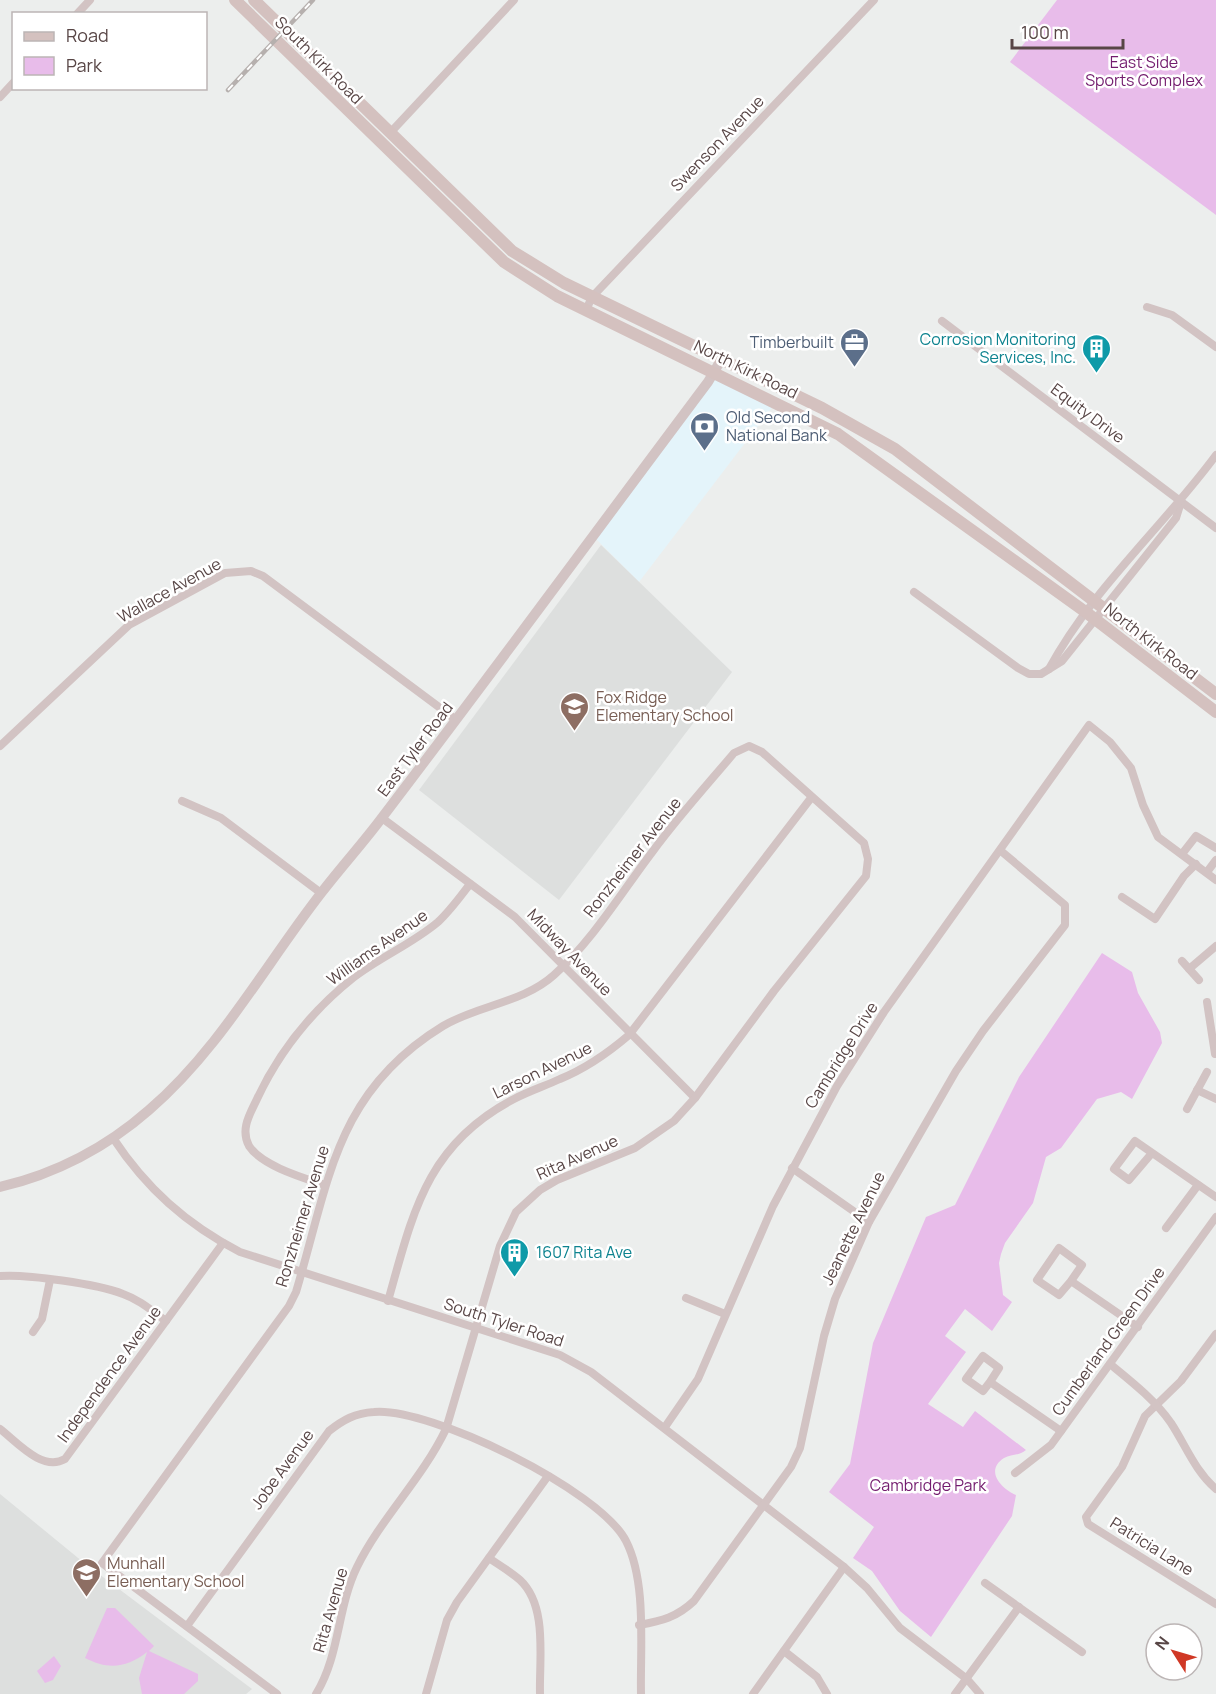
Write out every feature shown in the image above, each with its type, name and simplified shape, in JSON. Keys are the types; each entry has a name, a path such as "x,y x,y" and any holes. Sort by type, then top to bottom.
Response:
{"main road":[{"name":"South Kirk Road","path":"235,0 380,143"},
{"name":"South Kirk Road","path":"254,0 390,133"},
{"name":"North Kirk Road","path":"390,133 512,251 547,274 822,408 894,449 1216,694"},
{"name":"North Kirk Road","path":"380,143 504,262 540,286 586,310 845,439 1092,617 1216,712"}],"street":[{"path":"79,12 90,0"},
{"path":"390,133 514,0"},
{"name":"Swenson Avenue","path":"586,310 592,297 874,0"},
{"path":"0,97 12,84"},
{"path":"1147,307 1172,315 1216,347"},
{"name":"Equity Drive","path":"942,321 1216,528"},
{"name":"East Tyler Road","path":"113,1138 178,1084 216,1040 321,893 382,818 721,360"},
{"path":"914,592 1018,669 1029,674 1047,671 1092,617 1167,512 1181,502 1216,455"},
{"path":"1100,606 1176,518 1181,502"},
{"name":"Wallace Avenue","path":"0,746 129,625 225,573 240,571 262,576 455,719"},
{"name":"Cambridge Drive","path":"665,1427 698,1379 792,1168 867,1038 1089,725 1110,742 1131,768 1143,805 1158,837 1182,854"},
{"name":"Ronzheimer Avenue","path":"186,1626 102,1563 289,1306 302,1274 325,1185 337,1149 353,1117 391,1067 415,1046 444,1026 474,1011 538,988 563,967 580,950 662,840 734,753 749,746 762,752 812,798"},
{"name":"Rita Avenue","path":"316,1694 331,1662 355,1570 366,1549 433,1456 446,1429 500,1246 516,1212 525,1202 557,1180 615,1157 653,1137 674,1121 696,1098 774,991 866,876 868,864 864,843 812,798"},
{"name":"Larson Avenue","path":"388,1301 414,1210 426,1183 459,1138 492,1111 595,1061 630,1035 812,798"},
{"path":"182,801 221,818 321,893"},
{"name":"Midway Avenue","path":"382,818 515,917 630,1035 696,1098"},
{"path":"1216,848 1196,836 1182,854 1216,880"},
{"name":"Jeanette Avenue","path":"639,1625 665,1620 681,1613 694,1601 791,1467 800,1448 824,1336 835,1299 869,1221 956,1071 983,1031 1065,925 1065,905 1000,851"},
{"path":"1207,872 1216,860"},
{"path":"1122,897 1155,919 1184,876 1196,864"},
{"name":"Williams Avenue","path":"325,1185 292,1174 255,1153 248,1144 246,1124 263,1086 287,1048 329,999 373,964 437,923 470,884"},
{"path":"1189,969 1216,946"},
{"path":"1182,961 1199,980"},
{"path":"1207,1002 1213,1024 1215,1054"},
{"path":"1187,1109 1207,1072"},
{"path":"1197,1090 1216,1100"},
{"path":"0,1187 53,1170 113,1138"},
{"name":"South Tyler Road","path":"113,1138 145,1182 167,1204 197,1228 223,1243 261,1261 476,1328 574,1362 665,1427 844,1567 867,1588 900,1628 967,1679 980,1694"},
{"path":"1152,1152 1130,1180 1114,1170 1135,1141 1152,1152 1216,1197"},
{"path":"792,1168 869,1221"},
{"path":"1166,1228 1198,1185"},
{"name":"Cumberland Green Drive","path":"1015,1473 1052,1445 1216,1217"},
{"name":"Independence Avenue","path":"0,1429 43,1461 55,1463 62,1461 223,1243"},
{"path":"1059,1248 1082,1265 1071,1281 1059,1295 1037,1280 1059,1248"},
{"path":"0,1276 28,1276 123,1294 139,1301 166,1321"},
{"path":"33,1332 42,1319 50,1280"},
{"path":"1071,1281 1138,1327"},
{"path":"686,1298 725,1314"},
{"name":"Patricia Lane","path":"1216,1334 1192,1369 1145,1416 1130,1453 1086,1520 1216,1604"},
{"path":"1110,1364 1157,1406 1172,1424 1190,1459 1216,1489"},
{"path":"990,1382 1061,1431"},
{"name":"Jobe Avenue","path":"186,1626 319,1443 340,1422 356,1414 385,1412 446,1429 505,1452 598,1507 625,1539 637,1576 641,1694"},
{"path":"426,1694 447,1620 548,1476"},
{"path":"489,1558 520,1580 534,1603 538,1616 540,1694"},
{"path":"753,1694 844,1567"},
{"path":"985,1583 1082,1652"},
{"path":"955,1694 1019,1607"},
{"path":"186,1626 277,1694"},
{"path":"784,1651 817,1677 827,1694"}],"shaded area":[{"path":"717,377 774,405 639,582 596,539"},
{"name":"Fox Ridge Elementary School","path":"601,545 732,672 559,900 419,790"},
{"name":"Munhall Elementary School","path":"0,1494 83,1562 252,1689 246,1694 0,1694"}],"green space":[{"name":"East Side Sports Complex","path":"1057,0 1216,0 1216,215 1010,62"},
{"name":"Cambridge Park","path":"1102,953 1132,972 1138,993 1160,1032 1162,1043 1132,1099 1121,1092 1097,1099 1061,1148 1046,1157 1033,1203 1005,1243 1001,1254 999,1263 1003,1295 1012,1302 992,1331 965,1309 945,1336 966,1352 928,1404 963,1427 975,1411 1026,1450 1004,1458 995,1468 997,1479 1005,1489 1016,1495 1012,1516 931,1637 900,1611 872,1571 853,1558 874,1527 829,1492 850,1464 873,1343 926,1217 955,1205 1019,1077"},
{"path":"107,1608 115,1608 154,1646 149,1651 198,1674 198,1681 184,1694 142,1694 139,1678 147,1652 132,1661 117,1666 93,1662 85,1658"},
{"path":"54,1656 61,1666 53,1680 45,1683 37,1671"}],"railway":[{"path":"228,90 313,0"}],"place":[{"name":"Timberbuilt","path":"855,368"},
{"name":"Corrosion Monitoring Services, Inc.","path":"1097,374"},
{"name":"Old Second National Bank","path":"705,452"},
{"name":"Fox Ridge Elementary School","path":"575,732"},
{"name":"1607 Rita Ave","path":"515,1278"},
{"name":"Munhall Elementary School","path":"86,1598"}]}
